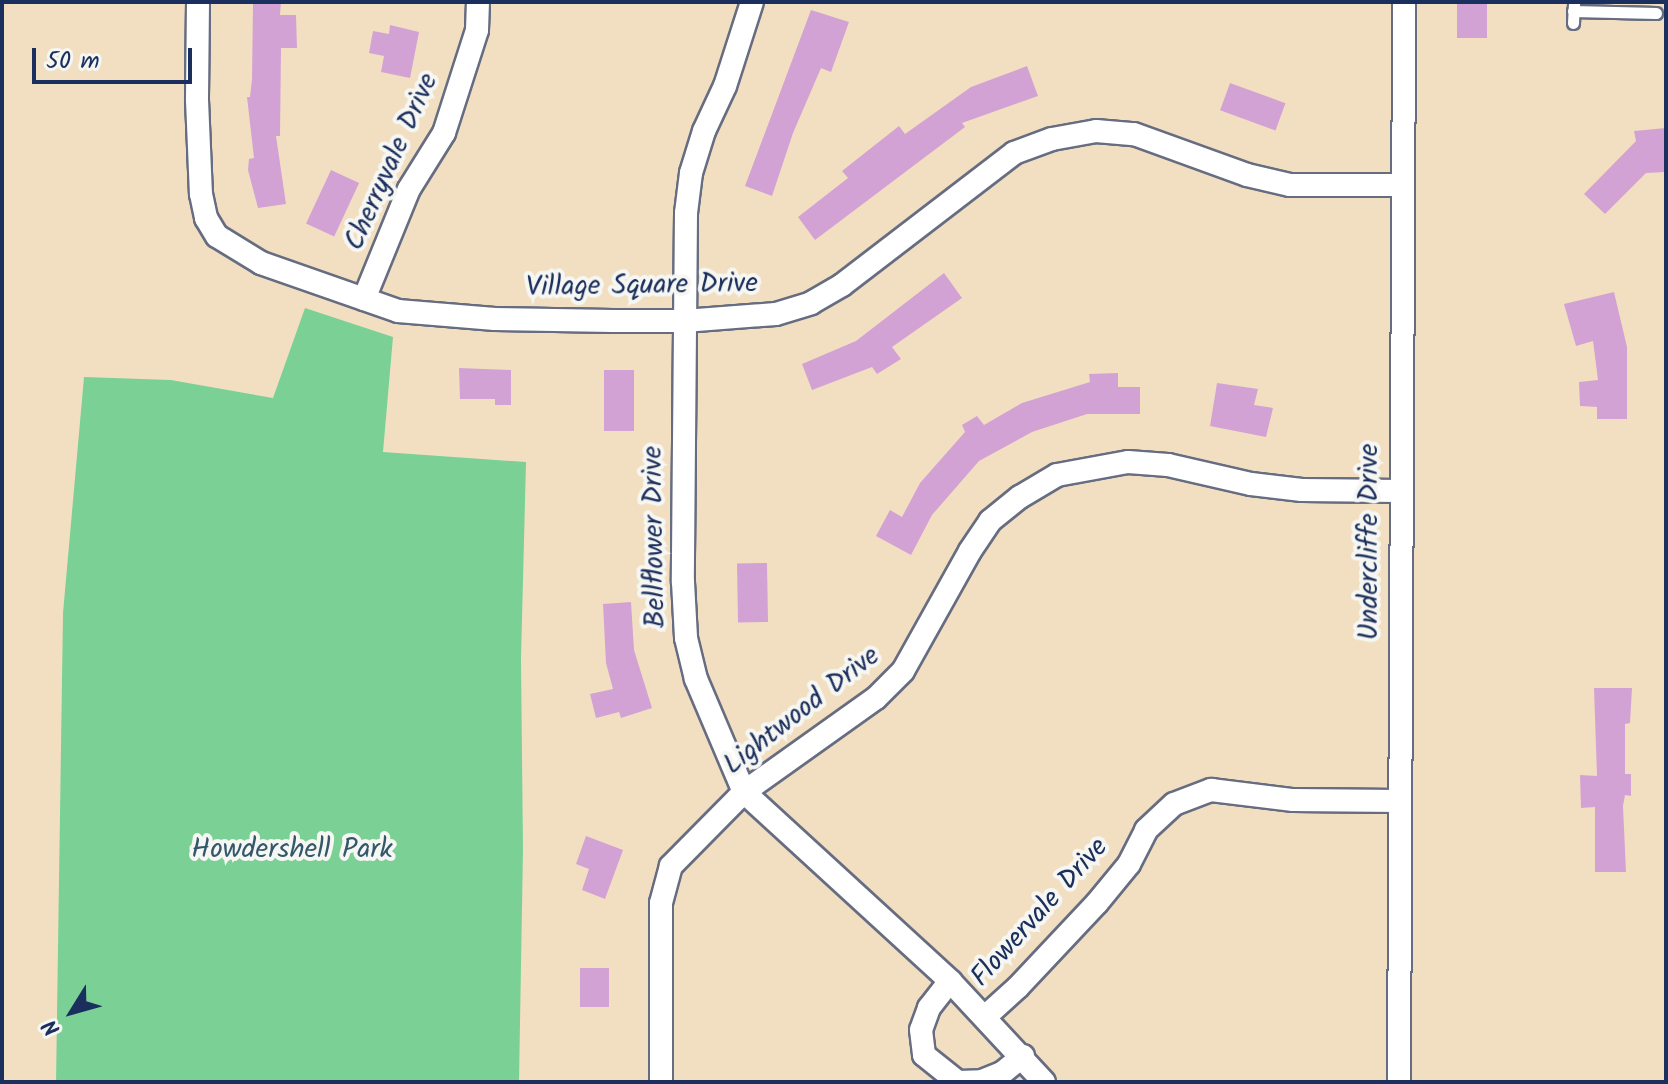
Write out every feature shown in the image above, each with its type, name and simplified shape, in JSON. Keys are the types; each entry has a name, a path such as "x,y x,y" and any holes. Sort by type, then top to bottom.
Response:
{"street":[{"name":"Village Square Drive","path":"198,2 197,100 201,194 206,218 217,236 237,251 398,311 436,316 684,321 776,314 811,303 874,260 1014,153 1052,139 1096,131 1134,134 1247,175 1290,185 1403,185"},
{"name":"Cherryvale Drive","path":"364,299 409,189 444,133 477,30 478,2"},
{"name":"Bellflower Drive","path":"752,2 691,173 686,213 686,638 710,717 744,792 950,981 986,1016 1044,1082"},
{"name":"Undercliffe Drive","path":"1399,1082 1404,2"},
{"name":"Lightwood Drive","path":"661,1082 661,903 671,866 744,792 876,698 903,671 990,521 1020,497 1057,475 1128,462 1168,465 1251,484 1302,490 1400,491"},
{"name":"Flowervale Drive","path":"986,1016 1018,987 1097,903 1129,864 1146,830 1174,804 1211,790 1293,800 1399,801"},
{"path":"950,981 929,1008 921,1030 924,1055 958,1082 982,1081 1002,1073 1023,1056"}],"lane":[{"path":"1573,12 1656,13"}],"green space":[{"name":"Howdershell Park","path":"305,308 393,337 383,452 526,462 521,659 523,850 519,1082 56,1082 63,613 84,377 171,380 273,398"}],"building":[{"path":"253,2 281,2 280,15 296,15 297,48 281,48 280,136 276,136 286,204 258,208 248,170 249,159 254,158 247,97 250,97 252,79"},
{"path":"1457,2 1487,2 1487,38 1457,38"},
{"path":"811,10 849,22 831,72 821,68 793,133 772,196 745,186"},
{"path":"390,25 419,32 410,78 381,72 384,56 369,53 373,31 389,34"},
{"path":"1027,66 1038,96 962,123 965,127 815,240 798,217 848,178 842,171 899,126 905,134 971,87"},
{"path":"1230,83 1285,103 1276,130 1220,110"},
{"path":"1666,128 1666,172 1646,173 1605,214 1584,194 1636,141 1634,131"},
{"path":"331,170 359,183 334,237 306,223"},
{"path":"944,273 962,298 892,347 901,359 877,374 872,367 812,390 802,364 856,341"},
{"path":"1614,292 1627,347 1627,419 1597,419 1597,407 1580,406 1579,382 1598,380 1593,341 1576,346 1564,304"},
{"path":"459,368 511,370 511,405 495,405 495,399 460,399"},
{"path":"604,370 634,370 634,431 604,431"},
{"path":"1118,373 1118,387 1140,387 1140,414 1087,414 1032,432 979,461 932,515 911,555 876,536 890,510 902,517 920,483 965,432 962,425 977,416 984,425 1022,403 1090,382 1089,374"},
{"path":"1217,383 1258,389 1254,405 1273,408 1266,437 1210,426"},
{"path":"767,563 768,622 738,623 737,564"},
{"path":"631,602 634,650 652,708 621,718 619,712 596,718 590,694 613,689 606,663 603,604"},
{"path":"1594,688 1632,688 1630,723 1625,724 1625,774 1631,774 1631,796 1625,795 1623,806 1626,872 1595,872 1595,807 1581,808 1580,775 1597,776"},
{"path":"586,836 623,850 605,899 582,890 589,869 576,864"},
{"path":"580,968 609,968 609,1007 580,1007"}]}
